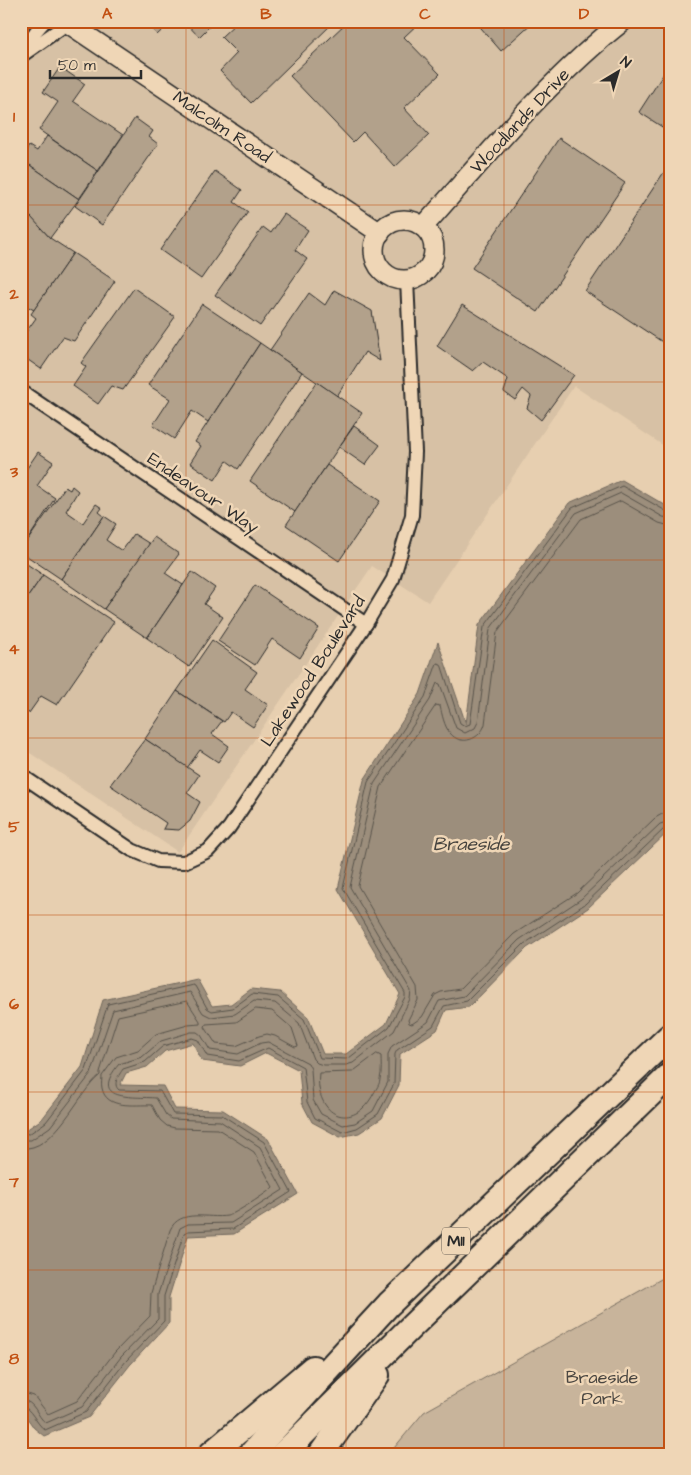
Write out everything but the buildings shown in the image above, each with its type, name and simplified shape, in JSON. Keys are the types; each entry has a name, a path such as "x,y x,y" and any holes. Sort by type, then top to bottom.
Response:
{"highway":[{"name":"M11","path":"251,1454 389,1304 670,1036"},
{"name":"M11","path":"283,1454 670,1075"},
{"path":"211,1454 389,1304"},
{"path":"321,1454 411,1327"}],"street":[{"path":"21,55 36,31 45,21"},
{"name":"Woodlands Drive","path":"423,227 558,79 623,21"},
{"path":"21,55 68,22"},
{"name":"Malcolm Road","path":"68,22 380,233"},
{"path":"407,220 417,223 432,238 434,257 424,272 416,278 407,280 390,276 382,271 377,263 374,246 380,233 390,224 398,221 407,220"},
{"name":"Lakewood Boulevard","path":"21,775 132,850 158,861 184,862 208,851 229,828 366,624 394,579 412,515 415,452 407,280"},
{"name":"Endeavour Way","path":"21,391 366,624"}],"shaded area":[{"path":"21,21 670,21 670,450 574,386 428,602 372,566 178,852 21,747"}],"green space":[{"name":"Braeside Park","path":"670,1274 670,1454 389,1454 424,1412"}],"water":[{"name":"Braeside","path":"622,480 670,508 670,830 588,908 527,948 469,1007 446,1010 437,1030 400,1054 399,1085 382,1118 359,1133 340,1137 312,1122 302,1103 299,1070 266,1053 240,1066 202,1061 193,1043 165,1051 147,1067 126,1073 120,1085 163,1086 175,1109 223,1110 268,1139 298,1194 234,1234 188,1236 169,1297 169,1323 130,1365 89,1417 44,1436 34,1428 21,1409 21,1128 26,1130 42,1119 82,1067 103,1000 197,979 212,1006 231,1004 251,989 280,992 308,1017 323,1054 346,1054 386,1024 400,994 338,889 364,780 420,694 438,642 466,724 479,625 569,503"}]}
